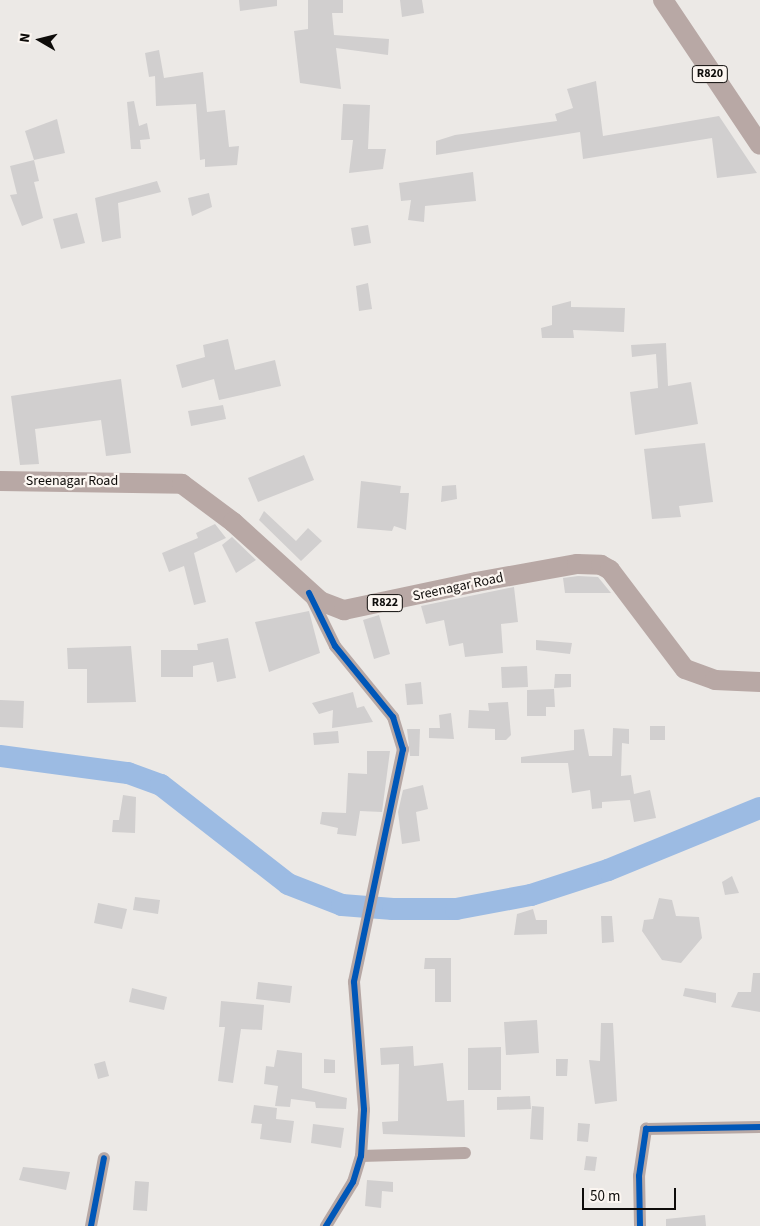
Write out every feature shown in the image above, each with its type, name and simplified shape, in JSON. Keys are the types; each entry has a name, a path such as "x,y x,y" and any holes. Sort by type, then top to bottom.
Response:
{"main road":[{"name":"R820","path":"663,0 760,145"},
{"name":"Sreenagar Road","path":"0,481 182,484 233,522 309,592 332,608 355,610 476,582 577,564 601,565 610,570 685,670 715,680 760,682"}],"street":[{"path":"309,592 335,646 393,717 403,749 354,982 364,1110 361,1156 332,1225"},
{"path":"640,1226 639,1176 646,1129 760,1127"},
{"path":"361,1156 465,1153"},
{"path":"91,1226 104,1158"}],"building":[{"path":"239,0 277,0 277,6 240,11"},
{"path":"308,0 343,0 343,13 332,13 334,35 389,39 388,55 336,48 341,89 300,83 294,31 308,29"},
{"path":"400,0 422,0 424,13 402,17"},
{"path":"159,50 164,78 203,72 207,112 225,110 229,147 239,146 237,165 205,167 205,159 200,160 196,104 156,106 155,76 149,77 145,53"},
{"path":"596,81 603,136 719,116 757,173 717,178 712,138 583,159 580,132 436,155 436,141 455,135 557,121 555,114 573,108 567,89"},
{"path":"134,101 139,126 147,123 150,139 140,140 141,149 131,149 127,102"},
{"path":"343,104 370,105 368,149 386,149 383,169 349,173 353,140 341,140"},
{"path":"57,119 65,153 34,160 25,131"},
{"path":"34,160 39,181 34,182 43,218 22,226 10,195 17,194 10,166"},
{"path":"473,172 476,201 425,206 424,222 408,220 411,200 401,201 399,183"},
{"path":"157,181 161,192 118,203 121,238 102,242 95,198"},
{"path":"209,193 212,207 192,216 188,198"},
{"path":"77,213 85,243 61,249 53,219"},
{"path":"368,225 371,243 354,246 351,228"},
{"path":"368,283 372,309 359,311 356,286"},
{"path":"571,301 571,307 625,308 624,332 573,330 574,338 542,338 541,328 552,325 552,306"},
{"path":"228,339 235,370 275,360 281,386 219,400 214,379 182,388 176,365 205,357 203,345"},
{"path":"666,343 668,386 691,382 698,424 635,435 630,392 658,388 656,354 632,357 631,345"},
{"path":"121,379 131,453 106,456 101,420 35,429 39,464 20,465 11,396"},
{"path":"223,405 226,419 191,426 188,411"},
{"path":"705,443 713,502 679,506 681,517 652,519 644,449"},
{"path":"304,455 314,480 258,502 248,478"},
{"path":"361,481 401,486 400,493 409,493 406,530 394,526 392,531 357,528"},
{"path":"456,485 457,499 441,502 442,486"},
{"path":"264,511 296,541 308,528 322,541 301,561 259,520"},
{"path":"215,524 226,538 194,553 206,602 194,605 184,566 169,572 162,553 198,538 196,533"},
{"path":"232,537 256,560 236,573 222,545"},
{"path":"578,576 598,577 611,593 565,593 563,578"},
{"path":"514,587 518,622 501,624 503,653 465,657 463,643 449,646 444,620 426,624 421,606"},
{"path":"309,611 320,653 269,672 255,622"},
{"path":"379,615 390,654 374,659 363,620"},
{"path":"228,638 236,678 217,682 213,662 193,666 193,677 161,677 161,650 198,650 197,644"},
{"path":"536,640 572,643 570,654 536,650"},
{"path":"131,646 136,702 87,703 87,669 68,669 67,648"},
{"path":"527,666 528,687 502,688 501,667"},
{"path":"555,674 571,674 571,687 554,688"},
{"path":"421,682 423,704 407,705 405,684"},
{"path":"554,689 555,707 546,707 546,716 527,716 527,690"},
{"path":"353,692 357,708 364,706 373,722 332,728 333,710 319,714 312,703"},
{"path":"0,700 24,701 23,728 0,727"},
{"path":"508,702 511,735 506,740 495,740 495,729 468,728 469,710 489,711 488,703"},
{"path":"451,713 454,739 429,738 429,728 440,728 439,715"},
{"path":"650,726 665,726 665,740 650,740"},
{"path":"613,728 629,729 629,744 622,743 621,776 631,775 634,794 650,790 656,818 634,822 630,800 602,802 602,808 592,809 590,790 572,793 568,763 521,763 521,757 574,750 574,730 584,729 589,756 612,756"},
{"path":"407,729 420,729 419,756 410,756"},
{"path":"338,731 339,743 314,745 313,733"},
{"path":"367,751 390,751 382,812 360,811 356,836 337,834 338,828 320,824 322,812 346,813 348,773 367,774"},
{"path":"423,785 428,809 416,812 420,841 402,844 398,812 403,790"},
{"path":"123,795 136,797 135,833 112,832 113,820 119,820"},
{"path":"732,876 739,893 725,895 722,882"},
{"path":"135,897 160,900 158,914 133,910"},
{"path":"659,898 672,900 676,916 699,917 702,938 681,963 662,960 642,931 644,920 653,919"},
{"path":"98,903 127,909 122,929 94,923"},
{"path":"533,909 536,920 547,920 547,934 514,935 517,914"},
{"path":"601,916 612,916 614,942 602,943"},
{"path":"425,958 451,958 451,1002 435,1002 435,969 424,969"},
{"path":"753,973 760,973 760,1012 731,1007 738,992 751,992"},
{"path":"258,982 292,986 290,1003 256,999"},
{"path":"132,988 167,997 164,1010 129,1002"},
{"path":"685,988 716,993 716,1003 683,996"},
{"path":"221,1001 264,1005 262,1030 241,1029 233,1083 218,1081 225,1027 219,1027"},
{"path":"537,1020 539,1053 506,1055 504,1022"},
{"path":"601,1023 613,1023 617,1101 595,1104 589,1060 600,1061"},
{"path":"413,1046 414,1066 443,1063 447,1101 464,1100 465,1137 383,1134 382,1122 398,1121 399,1064 381,1065 380,1048"},
{"path":"501,1047 501,1090 468,1090 468,1048"},
{"path":"277,1050 302,1053 302,1088 347,1098 346,1109 316,1108 315,1102 291,1099 290,1107 275,1106 278,1086 264,1084 266,1066 274,1067"},
{"path":"324,1059 335,1060 335,1073 324,1073"},
{"path":"556,1059 568,1059 567,1076 556,1076"},
{"path":"105,1061 109,1076 98,1079 94,1064"},
{"path":"530,1096 531,1109 497,1110 497,1097"},
{"path":"254,1105 277,1108 276,1119 294,1121 291,1143 260,1139 262,1124 251,1123"},
{"path":"532,1106 544,1107 543,1140 530,1139"},
{"path":"578,1123 590,1124 588,1142 577,1141"},
{"path":"313,1124 344,1128 341,1148 311,1143"},
{"path":"586,1156 597,1157 595,1171 584,1170"},
{"path":"23,1167 70,1172 66,1190 19,1180"},
{"path":"367,1180 393,1182 393,1192 382,1191 381,1208 365,1206"},
{"path":"135,1181 149,1182 147,1211 133,1210"},
{"path":"705,1215 706,1226 666,1226 666,1219"}],"waterway":[{"path":"0,756 128,773 161,785 288,884 342,905 393,909 456,909 531,895 608,870 760,808"}],"cycle path":[{"path":"309,593 335,646 393,717 403,749 354,982 364,1110 361,1156 353,1182 326,1226"},
{"path":"640,1226 639,1176 646,1129 760,1127"},
{"path":"91,1226 104,1158"}]}
